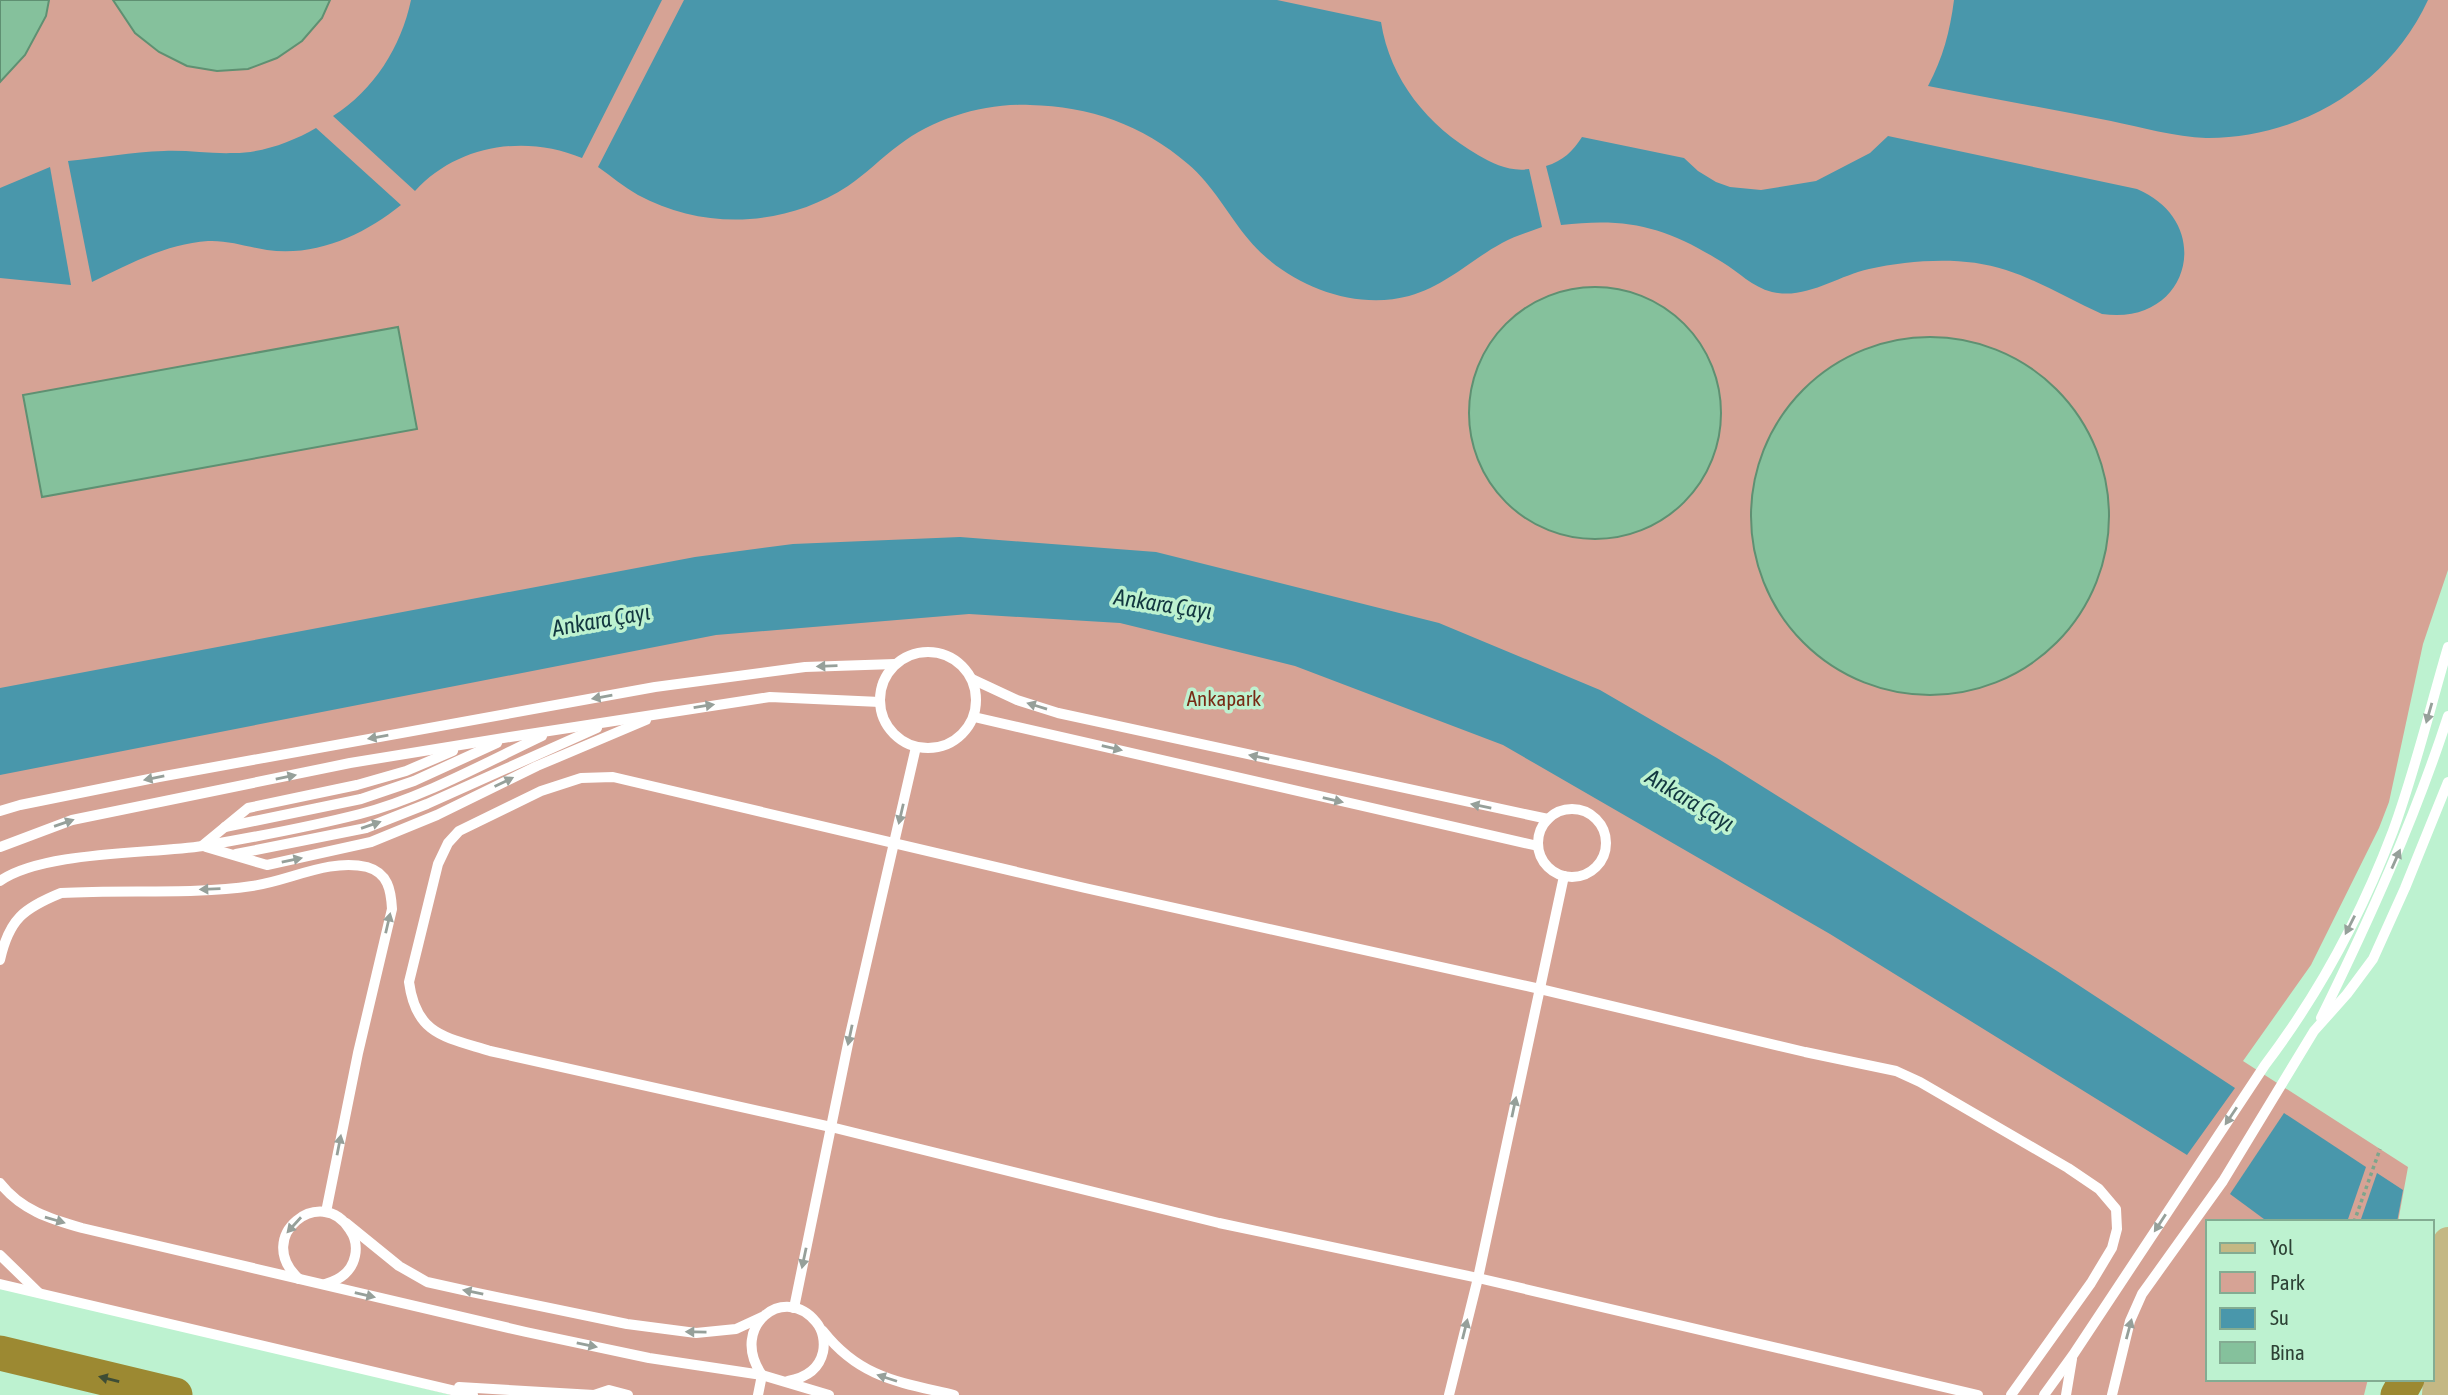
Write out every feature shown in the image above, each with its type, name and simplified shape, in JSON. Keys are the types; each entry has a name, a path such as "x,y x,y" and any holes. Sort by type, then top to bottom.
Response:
{"highway":[{"path":"0,1353 175,1395"}],"main road":[{"path":"2437,1395 2448,1242"},
{"path":"2434,1312 2446,1282"}],"lane":[{"path":"2043,1395 2073,1355 2307,1004 2376,872 2393,829 2448,647"},
{"path":"935,651 950,656 963,666 972,679 977,694 974,716 959,738 945,746 916,747 899,738 887,726 880,702 883,680 904,657 935,651"},
{"path":"0,811 159,777 655,687 805,667 895,664"},
{"path":"972,679 1017,700 1058,713 1548,819"},
{"path":"0,847 72,820 166,803 350,763 770,697 880,702"},
{"path":"202,846 267,866 371,842 437,815 537,766 662,713"},
{"path":"974,716 1538,846"},
{"path":"2112,1395 2130,1321 2142,1294 2223,1181 2314,1031 2365,930 2401,846 2448,716"},
{"path":"232,855 366,828 610,722"},
{"path":"0,881 14,871 51,863 202,846 362,813 420,792 550,732"},
{"path":"225,827 360,799 414,781 510,737"},
{"path":"202,846 248,808 357,785 406,771 469,745"},
{"path":"794,1308 831,1127 916,747"},
{"path":"1978,1395 1478,1278 1219,1223 831,1127 490,1051 463,1042 436,1032 419,1019 411,1001 409,982 438,864 448,843 459,831 541,792 580,778 613,777 1085,888 1896,1071 1920,1082 2099,1189 2116,1209 2117,1229 2112,1248 2091,1283 2011,1395"},
{"path":"2314,1031 2347,994 2372,959 2405,888 2448,782"},
{"path":"1563,810 1585,811 1602,826 1606,836 1602,859 1586,874 1564,876 1554,872 1545,864 1538,846 1539,832 1548,819 1563,810"},
{"path":"0,960 17,917 37,902 61,893 253,886 339,865 367,867 380,874 387,881 391,892 392,909 358,1053 326,1212"},
{"path":"1448,1395 1478,1278 1564,876"},
{"path":"0,1183 12,1198 41,1216 82,1228 526,1332 635,1355 762,1375 829,1395"},
{"path":"299,1279 286,1264 283,1253 287,1231 303,1215 326,1212 337,1216 390,1259 427,1282 627,1324 696,1333 736,1329 782,1307 794,1308 805,1312 835,1346 872,1374 954,1395"},
{"path":"323,1285 334,1282 351,1266 356,1244 346,1223"},
{"path":"0,1255 40,1293"},
{"path":"0,1284 473,1395"},
{"path":"758,1395 762,1375 753,1359 751,1337 762,1317"},
{"path":"787,1381 803,1377 820,1362 824,1339 821,1328"},
{"path":"2066,1395 2073,1355"},
{"path":"2058,1395 2069,1380"},
{"path":"431,1385 594,1395 609,1390 628,1395"}],"path":[{"path":"2355,1220 2380,1149"}],"green space":[{"name":"Ankapark","path":"0,0 2448,0 2448,570 2423,644 2389,802 2379,828 2311,965 2243,1061 2408,1167 2398,1220 2206,1220 2206,1381 2368,1381 2364,1395 452,1395 0,1285"}],"water":[{"path":"411,0 662,0 582,158 538,147 493,148 451,163 432,175 415,191 333,116 361,94 384,66 400,34"},
{"path":"684,0 1277,0 1381,22 1393,63 1402,82 1443,130 1496,164 1529,169 1542,227 1502,243 1435,286 1409,296 1365,300 1343,296 1301,281 1264,256 1197,172 1153,138 1134,128 1094,114 1030,105 978,110 928,127 899,145 848,186 824,200 798,210 744,219 690,215 638,195 598,167"},
{"path":"1954,0 2428,0 2411,30 2390,58 2365,81 2337,101 2307,117 2274,129 2241,136 2206,138 2170,134 1928,86 1945,44"},
{"path":"316,128 401,205 371,226 321,247 285,251 223,242 192,243 148,256 92,282 68,161 164,151 255,151 277,146"},
{"path":"1888,136 2137,189 2162,205 2178,225 2184,247 2182,269 2172,289 2155,305 2132,314 2102,314 2006,270 1955,261 1902,263 1857,272 1797,293 1772,292 1752,283 1683,240 1646,227 1607,222 1561,225 1546,166 1567,155 1582,137 1684,158 1716,182 1730,187 1761,190 1816,181 1870,153"},
{"path":"50,167 71,285 0,278 0,188"},
{"name":"Ankara Çayı","path":"960,537 1156,552 1439,623 1600,690 1717,758 2057,971 2235,1088 2187,1155 1830,934 1503,745 1295,666 1120,623 969,614 716,635 0,775 0,688 695,557 793,544"},
{"path":"2284,1113 2366,1167 2348,1220 2265,1220 2230,1194"},
{"path":"2377,1173 2403,1190 2397,1220 2361,1220"}],"building":[{"path":"0,0 49,0 46,16 25,55 0,82"},
{"path":"113,0 330,0 322,18 302,41 277,58 248,69 217,71 187,66 159,52 135,33"},
{"path":"1583,287 1607,287 1632,292 1655,302 1675,315 1693,333 1716,376 1721,413 1719,438 1712,461 1693,493 1675,511 1632,534 1607,539 1583,539 1558,534 1535,524 1515,511 1497,493 1474,450 1469,425 1469,401 1474,376 1484,353 1497,333 1515,315 1558,292"},
{"path":"398,327 417,429 42,497 23,395"},
{"path":"1930,337 1965,340 1999,351 2029,367 2057,389 2079,417 2095,447 2106,481 2109,516 2106,551 2095,585 2079,615 2057,643 2029,665 1999,681 1965,692 1930,695 1895,692 1861,681 1831,665 1803,643 1781,615 1765,585 1754,551 1751,516 1754,481 1765,447 1781,417 1803,389 1831,367 1861,351 1895,340"}]}
